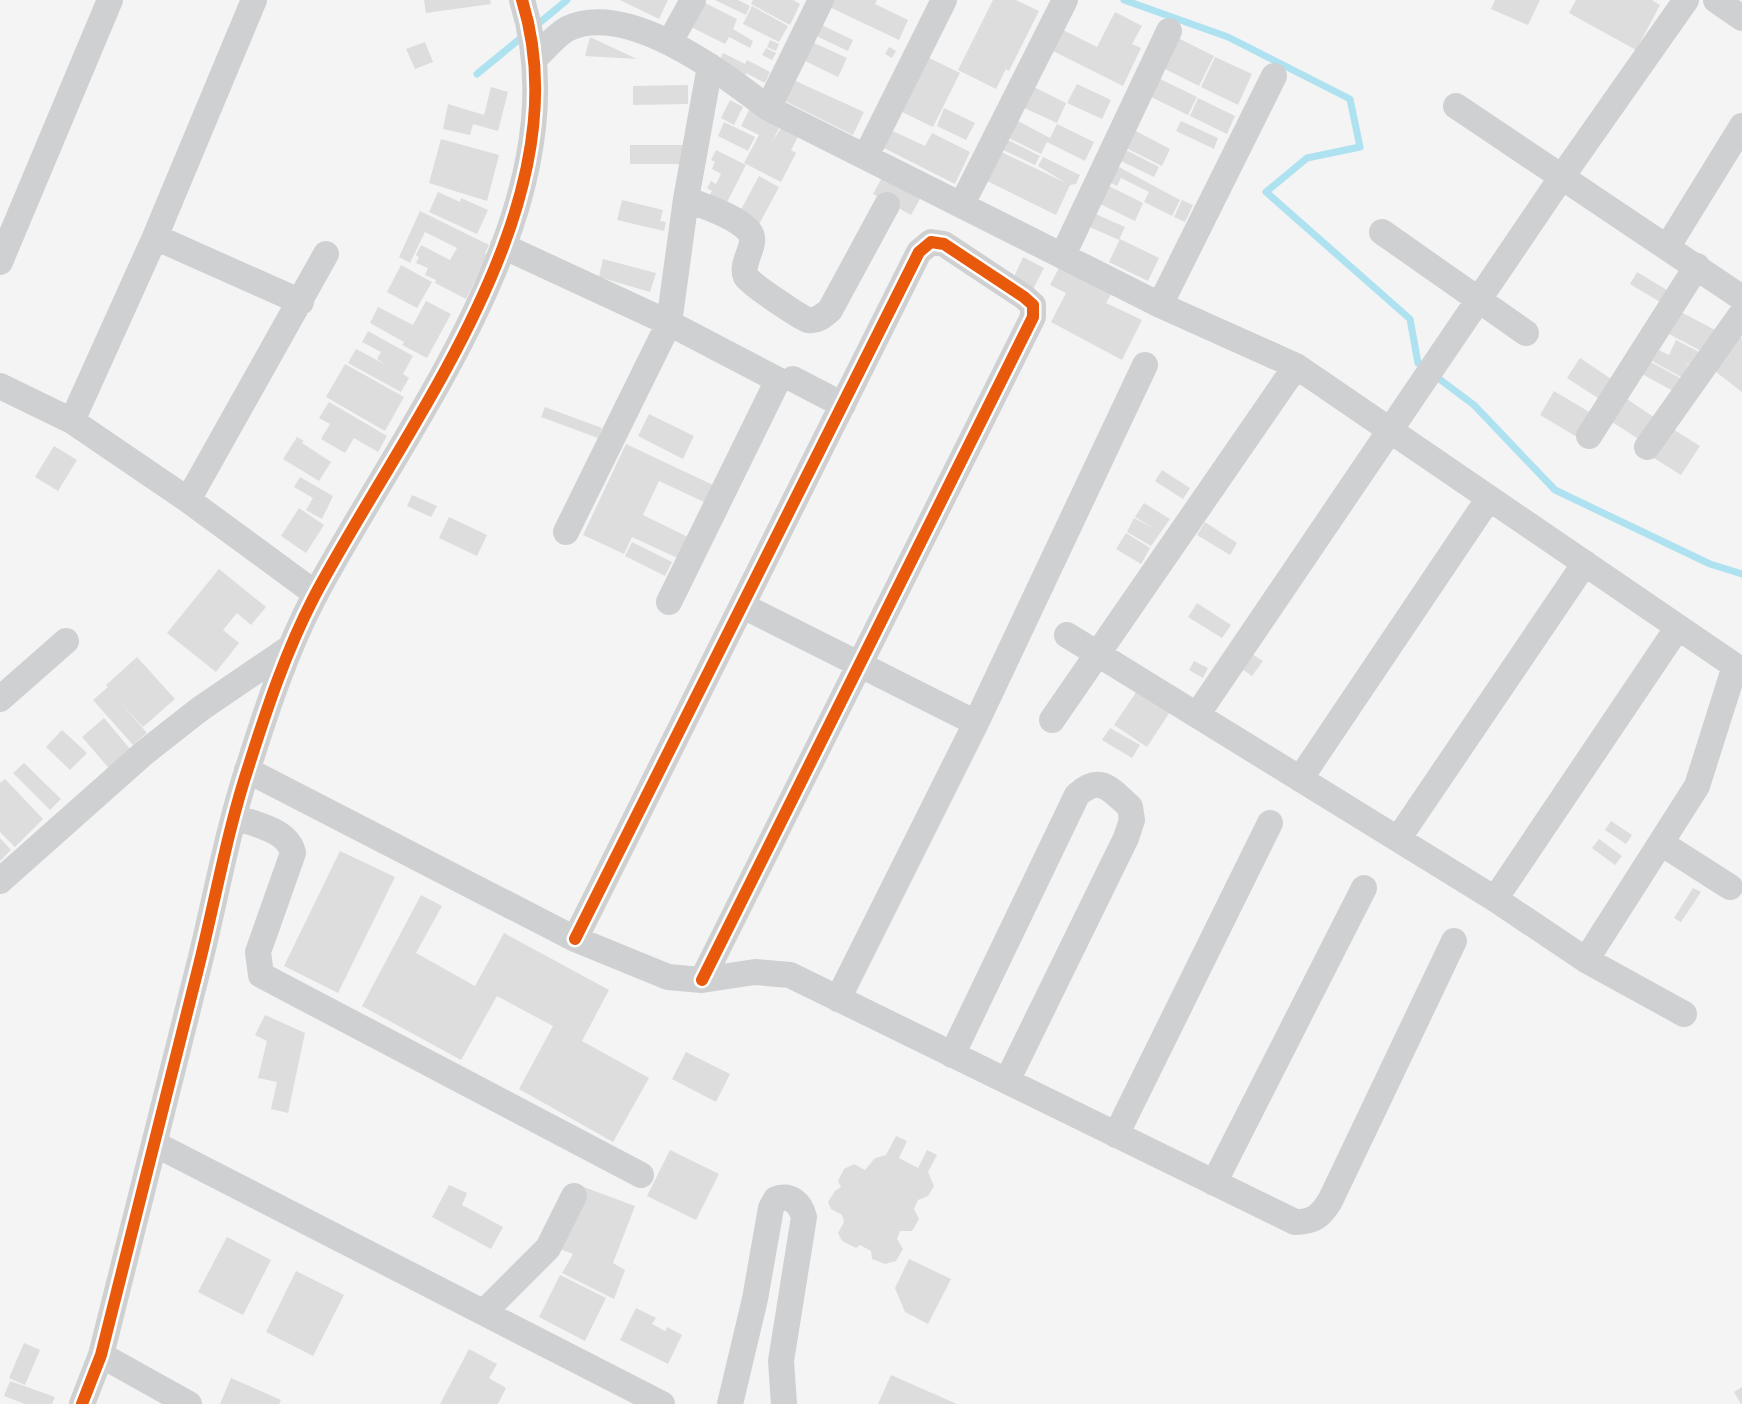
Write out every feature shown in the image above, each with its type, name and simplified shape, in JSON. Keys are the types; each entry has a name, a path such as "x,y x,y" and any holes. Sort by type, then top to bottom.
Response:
{"street":[{"path":"0,262 110,0"},
{"path":"72,421 155,237 254,0"},
{"path":"671,40 693,0"},
{"path":"768,108 821,0"},
{"path":"866,156 944,0"},
{"path":"962,204 1065,0"},
{"path":"1197,715 1561,178 1686,0"},
{"path":"1716,0 1742,18"},
{"path":"82,1404 101,1355 247,770 288,649 316,594 457,350 503,246 530,163 536,120 533,50 523,3"},
{"path":"533,50 568,28 601,18 635,22 671,40 768,108 1160,305 1296,366 1735,666 1697,786 1586,960"},
{"path":"1063,255 1169,31"},
{"path":"566,532 669,323 686,199 710,66"},
{"path":"1160,305 1274,76"},
{"path":"1456,106 1742,298"},
{"path":"1668,246 1742,126"},
{"path":"686,199 750,231 753,239 745,265 746,277 809,320 819,319 830,310 887,205"},
{"path":"1382,232 1526,333"},
{"path":"155,237 301,302"},
{"path":"575,939 919,252 931,242 944,244 1024,297 1033,305 1033,317 702,980"},
{"path":"503,246 669,323 778,380 669,602"},
{"path":"188,500 326,254"},
{"path":"1589,436 1697,266"},
{"path":"1647,447 1742,313"},
{"path":"838,999 976,723 1145,365"},
{"path":"1052,720 1296,366"},
{"path":"793,379 843,405"},
{"path":"0,386 72,421 188,500 316,594"},
{"path":"1300,779 1489,498"},
{"path":"1398,839 1585,563"},
{"path":"743,606 976,723"},
{"path":"1495,899 1678,627"},
{"path":"1067,635 1495,899 1586,960 1684,1014"},
{"path":"0,699 66,641"},
{"path":"0,881 144,753 200,709 288,649"},
{"path":"247,770 575,939 668,977 702,980 755,972 790,975 1295,1222 1310,1222 1322,1215 1454,941"},
{"path":"952,1055 1077,795 1089,784 1097,783 1111,790 1130,807 1132,820 1007,1081"},
{"path":"236,817 284,836 291,843 293,853 258,952 261,975 641,1175"},
{"path":"1116,1135 1270,823"},
{"path":"1661,843 1730,887"},
{"path":"1214,1183 1364,888"},
{"path":"155,1144 662,1404"},
{"path":"484,1312 548,1248 574,1196"},
{"path":"730,1404 755,1299 771,1208 776,1199 784,1196 801,1207 804,1217 781,1361 784,1404"},
{"path":"101,1355 189,1404"}],"building":[{"path":"424,0 490,0 491,4 426,13"},
{"path":"620,0 668,0 659,19"},
{"path":"715,0 738,0 750,6 746,15"},
{"path":"753,0 793,0 800,4 790,25 751,4"},
{"path":"825,0 877,0 875,4 908,20 899,40 823,4"},
{"path":"993,0 1016,0 1039,11 1009,71 1006,69 996,89 958,70"},
{"path":"1495,0 1540,0 1528,25 1491,9"},
{"path":"1576,0 1652,0 1660,5 1636,50 1569,13"},
{"path":"701,1 737,19 733,29 753,41 750,48 729,37 725,44 689,26"},
{"path":"752,6 788,26 779,42 743,24"},
{"path":"1115,12 1142,26 1132,44 1141,48 1123,86 1051,50 1061,29 1097,47"},
{"path":"815,22 853,40 848,51 810,33"},
{"path":"590,37 637,59 585,56"},
{"path":"1176,37 1214,56 1199,86 1161,67"},
{"path":"770,40 779,44 776,51 767,47"},
{"path":"425,42 433,62 415,69 406,49"},
{"path":"812,42 847,58 838,77 803,60"},
{"path":"889,47 896,51 892,58 885,54"},
{"path":"766,48 776,53 772,60 762,55"},
{"path":"723,53 745,64 747,60 770,72 765,83 746,73 742,81 716,68"},
{"path":"925,56 960,73 933,127 898,110"},
{"path":"1215,57 1252,74 1238,105 1201,87"},
{"path":"789,78 864,112 853,135 779,98"},
{"path":"1158,78 1197,97 1188,115 1149,96"},
{"path":"1077,84 1111,100 1102,119 1067,103"},
{"path":"688,85 688,104 633,105 633,86"},
{"path":"1030,85 1066,103 1057,123 1020,106"},
{"path":"491,87 508,92 498,131 473,124 470,135 443,129 448,104 484,115"},
{"path":"1198,98 1235,116 1227,134 1190,116"},
{"path":"730,100 743,107 734,125 721,118"},
{"path":"750,108 781,124 772,142 783,125 800,133 791,150 796,153 781,182 744,163 759,135 741,126"},
{"path":"944,108 975,123 966,140 937,126"},
{"path":"1018,121 1050,138 1057,124 1094,142 1085,161 1047,142 1041,154 1009,138"},
{"path":"1181,121 1218,138 1214,149 1176,131"},
{"path":"724,122 755,137 748,151 718,136"},
{"path":"884,127 925,146 932,133 970,152 955,184 876,144"},
{"path":"1132,129 1170,149 1162,166 1124,147"},
{"path":"1004,138 1040,156 1035,165 999,148"},
{"path":"441,139 499,155 487,201 429,183"},
{"path":"630,145 687,145 687,164 630,164"},
{"path":"995,149 1066,183 1038,166 1043,157 1080,175 1076,184 1070,185 1056,215 981,178"},
{"path":"716,150 746,165 723,210 706,201 712,191 707,188 711,181 716,184 721,174 712,169 715,162 711,160"},
{"path":"1126,150 1159,167 1154,177 1121,161"},
{"path":"1117,166 1180,200 1172,216 1144,202 1149,192 1121,178 1117,186 1109,182"},
{"path":"759,176 779,187 756,230 736,219"},
{"path":"883,176 921,197 911,215 873,194"},
{"path":"1105,184 1143,203 1135,221 1096,202"},
{"path":"438,192 488,210 477,234 429,212"},
{"path":"622,200 663,210 660,221 666,222 664,231 617,220"},
{"path":"1182,200 1193,205 1185,222 1174,217"},
{"path":"420,211 489,245 485,253 488,254 466,299 435,283 436,280 425,275 428,268 416,263 421,245 450,260 457,248 425,232 410,263 399,257"},
{"path":"1091,212 1125,227 1119,240 1085,225"},
{"path":"1120,239 1159,258 1148,281 1109,262"},
{"path":"1023,257 1044,268 1032,291 1013,279"},
{"path":"603,259 656,273 650,292 599,277"},
{"path":"1061,264 1113,291 1106,303 1142,320 1122,360 1051,322 1066,293 1050,285"},
{"path":"401,265 432,282 417,308 387,292"},
{"path":"1637,272 1672,293 1665,305 1630,284"},
{"path":"426,301 451,314 427,358 370,323 378,307 413,325"},
{"path":"1679,311 1717,331 1705,353 1667,333"},
{"path":"368,331 413,356 403,374 409,378 401,392 348,363 356,349 386,365 377,359 381,352 362,342"},
{"path":"1738,335 1742,339 1742,392 1712,369"},
{"path":"1676,340 1703,354 1696,368 1683,362 1691,367 1685,379 1652,361 1659,350 1669,355"},
{"path":"1580,358 1617,383 1604,402 1567,378"},
{"path":"1647,360 1682,379 1675,392 1640,373"},
{"path":"345,364 404,397 385,431 326,397"},
{"path":"1554,391 1591,413 1577,437 1540,415"},
{"path":"1621,395 1658,420 1643,442 1606,418"},
{"path":"329,402 387,436 378,452 354,438 345,453 321,439 330,424 319,418"},
{"path":"545,407 602,428 598,438 541,417"},
{"path":"649,414 694,436 683,459 638,436"},
{"path":"1668,426 1700,446 1681,475 1649,455"},
{"path":"297,437 331,462 319,481 283,459"},
{"path":"626,444 713,485 704,502 659,481 643,515 692,539 682,560 632,537 624,554 583,535"},
{"path":"54,446 77,460 58,491 35,477"},
{"path":"1162,470 1190,488 1183,499 1155,481"},
{"path":"300,477 333,496 322,519 306,510 313,498 294,487"},
{"path":"412,495 437,506 431,517 407,506"},
{"path":"1144,503 1170,519 1151,546 1127,532 1134,518 1155,529 1135,517"},
{"path":"299,508 324,525 306,553 281,536"},
{"path":"449,517 487,535 477,556 439,538"},
{"path":"1205,522 1237,543 1230,555 1197,535"},
{"path":"1126,533 1150,548 1141,564 1116,549"},
{"path":"632,542 672,562 665,576 625,556"},
{"path":"219,569 266,607 251,625 237,613 223,630 239,643 216,672 167,633"},
{"path":"1197,603 1231,625 1222,638 1188,617"},
{"path":"1252,654 1263,661 1252,676 1242,669"},
{"path":"137,657 175,699 143,727 120,702 147,733 133,745 93,700"},
{"path":"1194,661 1208,668 1203,678 1189,670"},
{"path":"1137,691 1170,712 1147,747 1114,725"},
{"path":"104,718 135,755 114,774 82,737"},
{"path":"1110,728 1140,745 1132,758 1102,740"},
{"path":"62,730 87,753 70,770 46,747"},
{"path":"24,763 61,799 50,810 13,773"},
{"path":"5,779 43,819 15,847 0,832 0,783"},
{"path":"1611,821 1632,835 1626,844 1605,830"},
{"path":"0,838 11,850 0,861"},
{"path":"1599,839 1622,856 1615,865 1592,848"},
{"path":"340,851 395,877 338,993 284,966"},
{"path":"1693,888 1701,892 1681,922 1674,918"},
{"path":"421,895 442,906 416,953 475,986 504,933 609,990 582,1041 649,1078 613,1142 519,1089 553,1026 497,996 461,1060 362,1006"},
{"path":"265,1015 305,1033 288,1113 271,1109 277,1082 258,1078 267,1041 255,1035"},
{"path":"686,1052 730,1074 716,1102 672,1079"},
{"path":"896,1136 907,1141 899,1158 918,1168 927,1150 937,1155 928,1172 934,1186 928,1196 918,1200 914,1209 919,1219 912,1231 900,1231 897,1239 903,1249 896,1261 885,1264 872,1259 871,1251 860,1245 856,1248 842,1241 838,1233 844,1222 842,1215 831,1209 828,1202 841,1187 838,1181 844,1169 854,1164 865,1170 875,1158 886,1155"},
{"path":"670,1150 719,1174 696,1220 647,1196"},
{"path":"449,1185 467,1193 462,1205 503,1227 491,1249 432,1217"},
{"path":"581,1186 635,1206 613,1263 625,1270 614,1299 562,1273 573,1254 557,1248"},
{"path":"227,1237 271,1260 243,1315 198,1292"},
{"path":"909,1259 951,1279 928,1324 905,1312 895,1288"},
{"path":"296,1271 344,1295 313,1356 266,1332"},
{"path":"560,1275 606,1298 585,1341 539,1317"},
{"path":"636,1308 656,1318 652,1324 682,1335 668,1364 620,1340"},
{"path":"24,1343 40,1350 25,1385 9,1378"},
{"path":"469,1349 497,1364 489,1378 506,1388 498,1404 440,1404"},
{"path":"891,1375 957,1404 878,1404"},
{"path":"231,1378 281,1400 279,1404 220,1404"},
{"path":"10,1381 55,1397 52,1404 25,1404 4,1396"},
{"path":"1742,1387 1742,1404 1741,1404 1734,1392"}],"waterway":[{"path":"532,29 567,0"},
{"path":"1124,0 1228,37 1350,99 1360,147 1307,158 1266,192 1410,319 1418,363 1474,405 1555,490 1710,564 1742,574"},
{"path":"477,74 522,37"}],"cycle path":[{"path":"82,1404 101,1355 234,815 278,680 314,597 436,387 476,311 508,233 529,155 535,77 522,0"},
{"path":"575,939 919,252 931,242 944,244 1024,297 1033,305 1033,317 702,980"}]}
